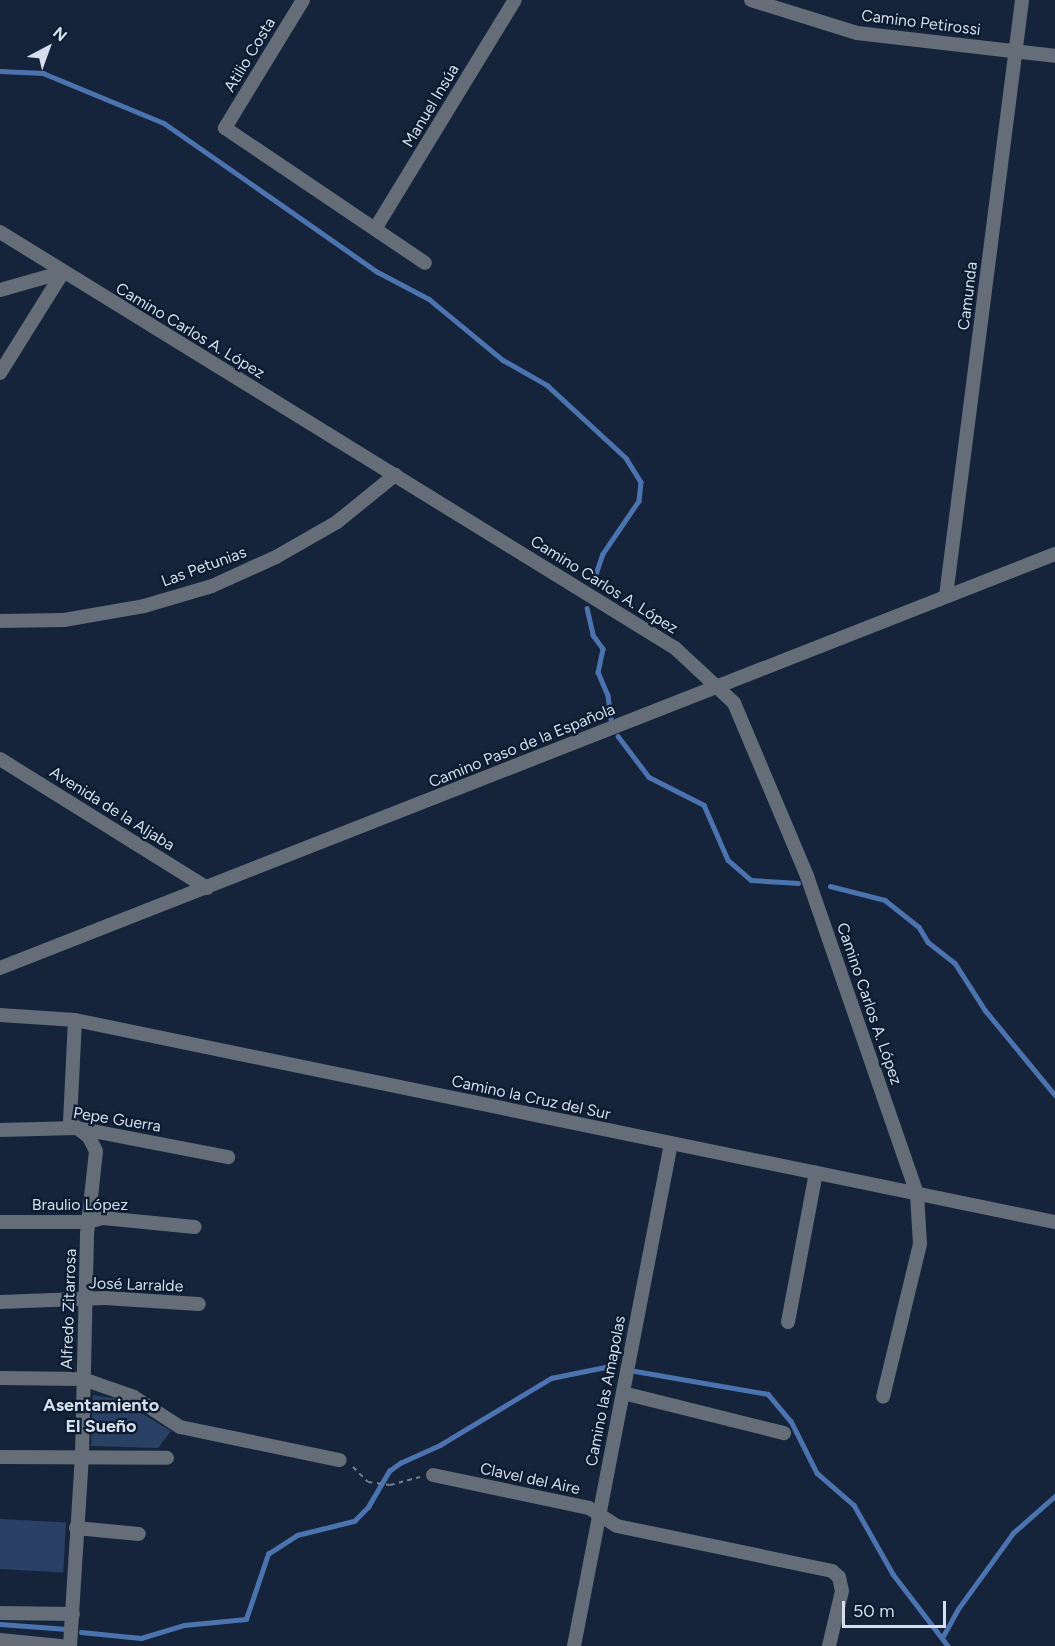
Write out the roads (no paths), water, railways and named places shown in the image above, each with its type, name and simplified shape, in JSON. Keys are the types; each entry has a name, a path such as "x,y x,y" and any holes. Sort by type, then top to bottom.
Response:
{"street":[{"name":"Atilio Costa","path":"303,0 225,128 375,229"},
{"name":"Manuel Insúa","path":"375,229 514,0"},
{"name":"Camino Petirossi","path":"751,0 857,33 1055,56"},
{"name":"Camunda","path":"946,596 1022,0"},
{"path":"375,229 424,262"},
{"name":"Camino Carlos A. López","path":"0,232 675,648 719,685 734,703 751,734 807,876 917,1194 920,1244 883,1397"},
{"path":"0,290 63,272"},
{"path":"0,373 63,272"},
{"name":"Las Petunias","path":"0,621 64,620 144,606 212,586 276,557 337,522 395,476"},
{"name":"Camino Paso de la Española","path":"0,968 1055,554"},
{"name":"Avenida de la Aljaba","path":"0,759 207,888"},
{"name":"Camino la Cruz del Sur","path":"0,1015 75,1020 1055,1222"},
{"name":"Alfredo Zitarrosa","path":"67,1644 72,1619 82,1456 88,1222 96,1151 89,1137 70,1122 75,1020"},
{"name":"Pepe Guerra","path":"0,1130 77,1128 228,1157"},
{"name":"Camino las Amapolas","path":"574,1646 671,1143"},
{"path":"788,1322 816,1173"},
{"name":"Braulio López","path":"0,1222 88,1222 103,1218 195,1227"},
{"name":"José Larralde","path":"0,1302 85,1300 199,1304"},
{"path":"0,1378 83,1379 134,1397 180,1426 340,1460"},
{"path":"623,1393 784,1433"},
{"path":"0,1457 167,1458"},
{"name":"Clavel del Aire","path":"433,1475 589,1508 617,1526 832,1571 839,1577 842,1591 829,1646"},
{"path":"76,1528 139,1534"},
{"path":"0,1613 72,1619"},
{"path":"0,1640 67,1644"}],"waterway":[{"path":"0,71 43,73 164,123 376,271 429,299 503,360 547,385 626,458 641,482 639,501 603,554 593,583"},
{"path":"587,608 593,635 603,649 598,672 608,695 611,719"},
{"path":"618,736 649,777 704,805 728,860 751,880 798,883"},
{"path":"830,886 885,900 919,927 928,942 955,963 985,1010 1055,1095"},
{"path":"81,1632 141,1638 184,1625 246,1619 268,1554 297,1535 354,1521 368,1507 389,1471 400,1463 440,1445 551,1378 605,1367"},
{"path":"635,1371 768,1394 791,1421 817,1473 854,1505 893,1574 948,1646"},
{"path":"942,1638 958,1609 1013,1533 1055,1496"},
{"path":"0,1624 67,1629"}],"district":[{"name":"Asentamiento El Sueño","path":"101,1416"}]}
